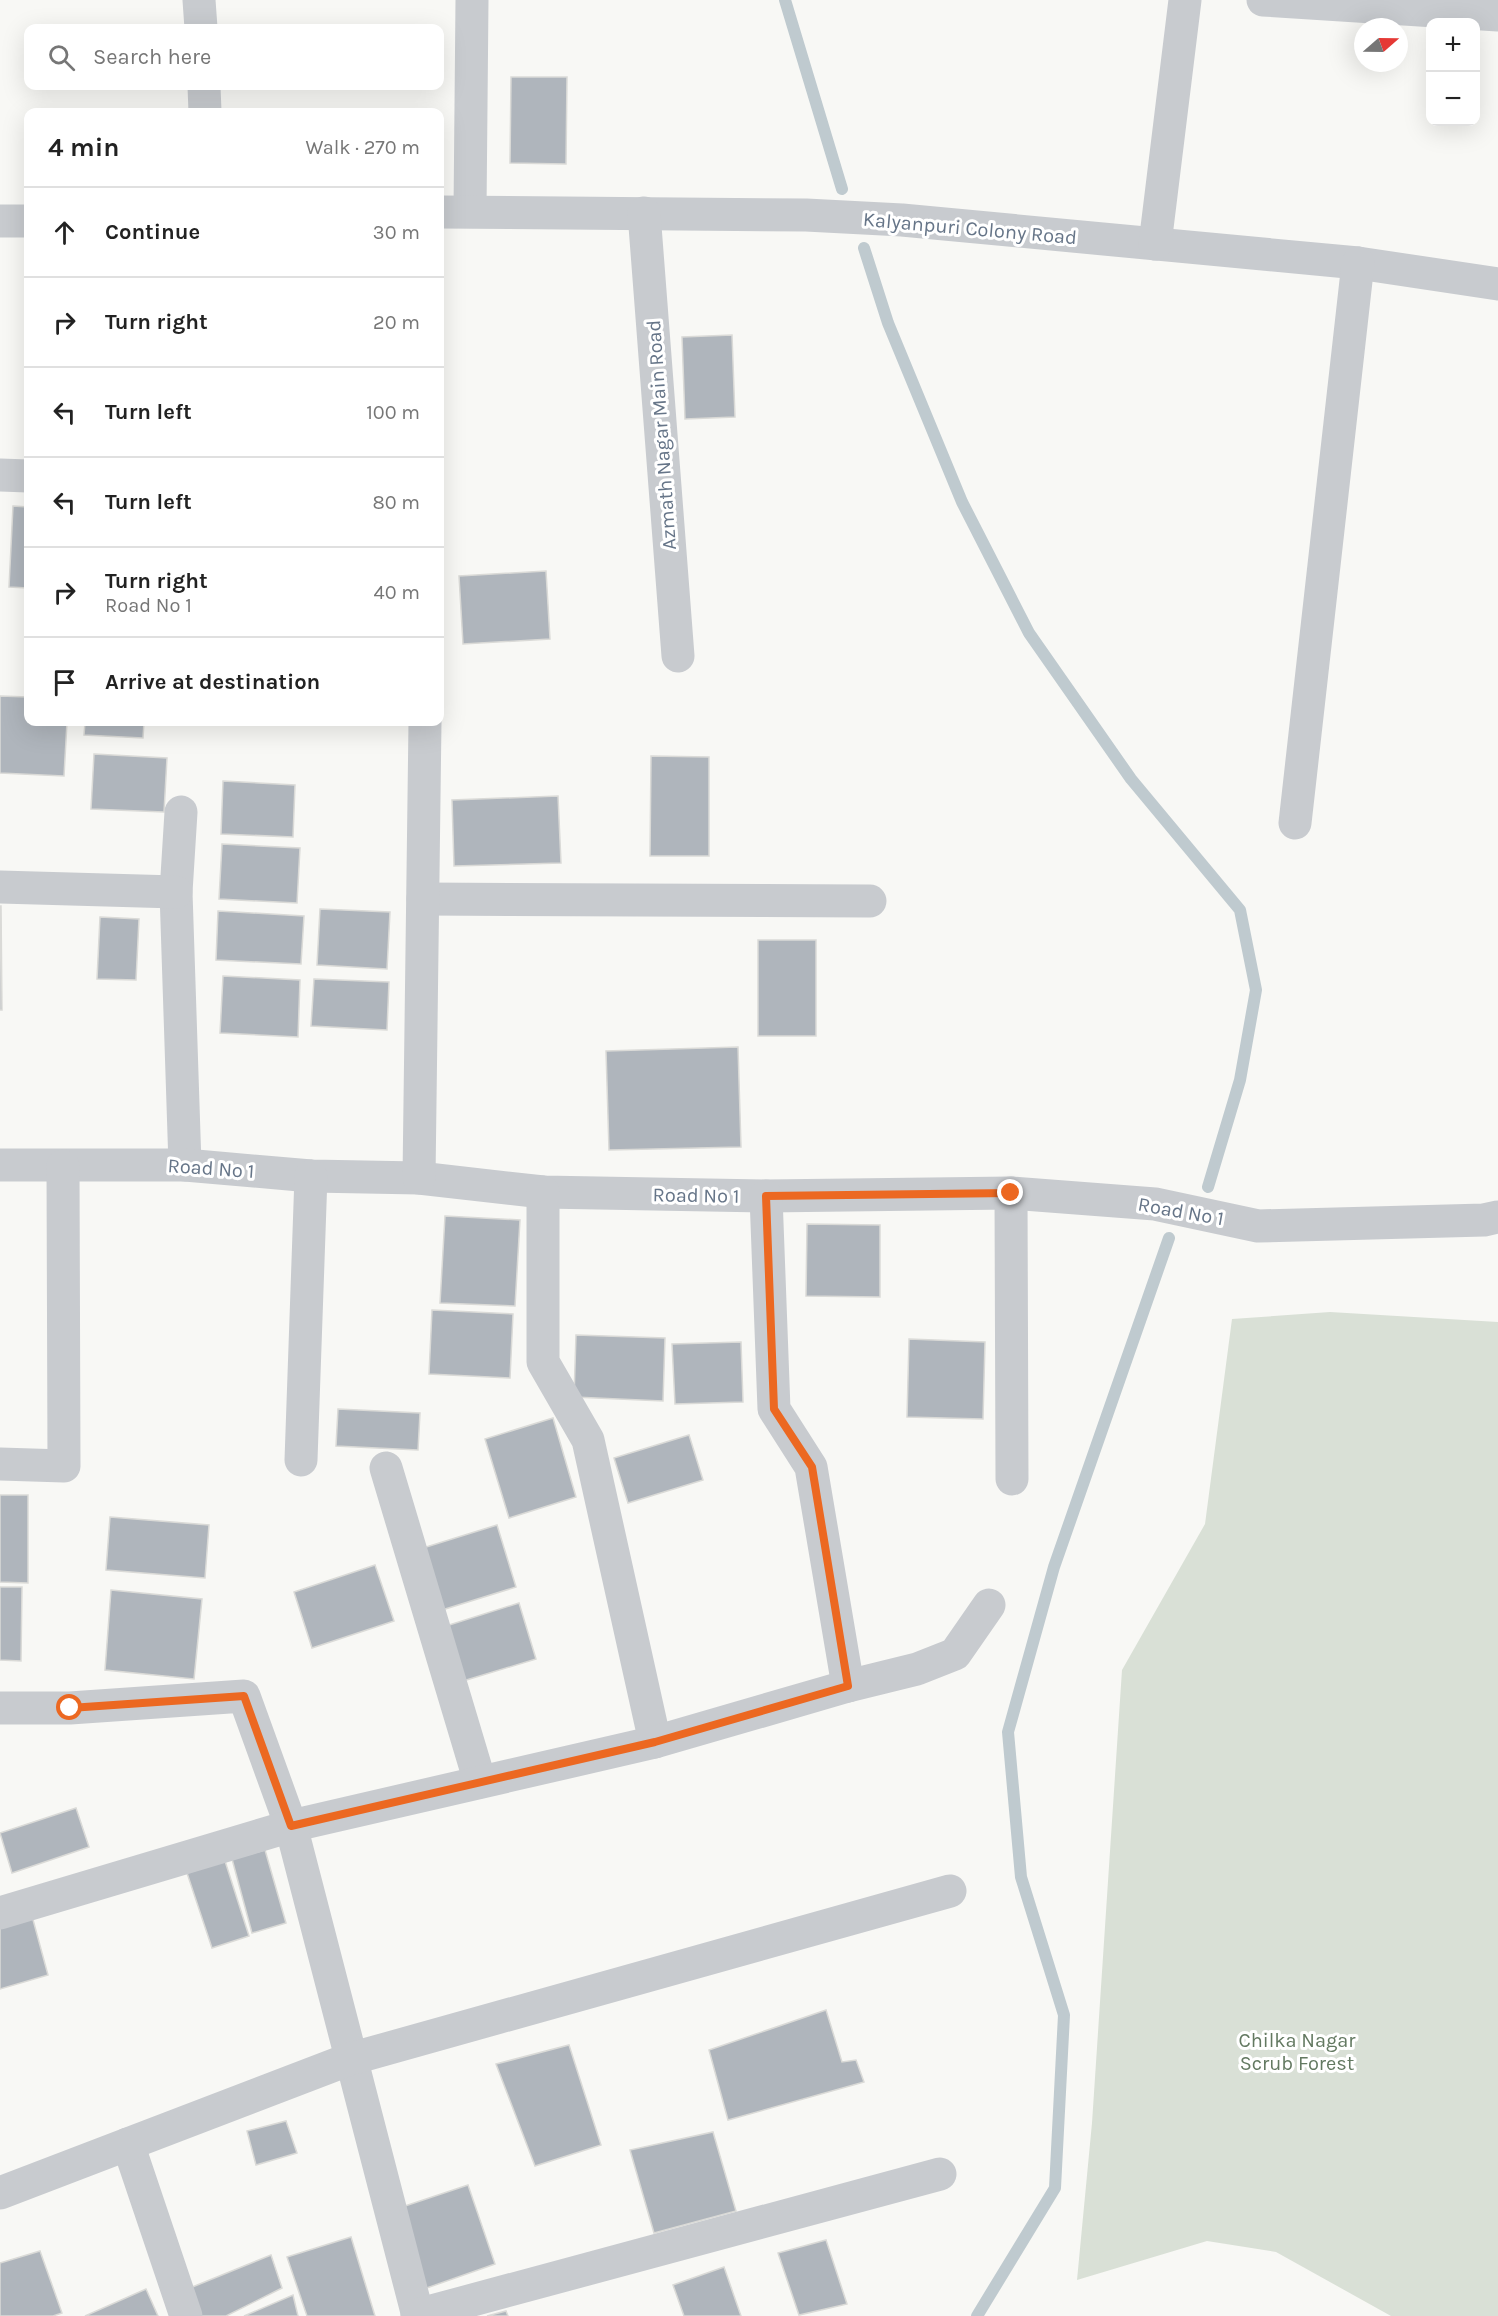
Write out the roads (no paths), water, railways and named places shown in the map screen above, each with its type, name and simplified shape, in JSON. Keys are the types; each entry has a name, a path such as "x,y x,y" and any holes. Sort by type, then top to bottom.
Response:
{"street":[{"path":"199,0 201,24"},
{"path":"455,211 472,0"},
{"path":"1155,244 1185,0"},
{"path":"1263,0 1498,15"},
{"path":"204,90 205,108"},
{"name":"Kalyanpuri Colony Road","path":"455,211 806,215 902,220 1358,263 1498,284"},
{"name":"Azmath Nagar Main Road","path":"644,213 678,656"},
{"path":"0,221 24,221"},
{"path":"1295,823 1358,263"},
{"path":"0,475 24,476"},
{"path":"419,1178 425,726"},
{"path":"181,812 176,892 185,1165"},
{"path":"0,887 176,892"},
{"path":"423,899 870,901"},
{"name":"Road No 1","path":"0,1165 185,1165 311,1176 419,1178 543,1192 766,1196 1011,1193 1155,1204 1258,1226 1484,1220 1498,1217"},
{"path":"0,1464 64,1466 63,1166"},
{"path":"301,1460 311,1176"},
{"path":"543,1192 543,1362 588,1440 655,1742"},
{"path":"1011,1193 1012,1479"},
{"path":"766,1196 774,1409 812,1467 848,1686"},
{"path":"386,1468 480,1782"},
{"path":"0,1913 291,1826 655,1742 848,1686 917,1670 955,1654 989,1605"},
{"path":"0,1708 70,1708 244,1696 291,1826 418,2315 940,2174"},
{"path":"0,2193 350,2059 950,1891"},
{"path":"128,2144 186,2316"}],"waterway":[{"path":"785,0 842,189"},
{"path":"864,248 888,323 962,502 1029,633 1131,779 1240,910 1256,990 1240,1080 1208,1187"},
{"path":"977,2316 1055,2188 1064,2015 1021,1877 1008,1732 1054,1567 1169,1238"}],"park label":[{"name":"Chilka Nagar Scrub Forest","path":"1297,2052"}]}
